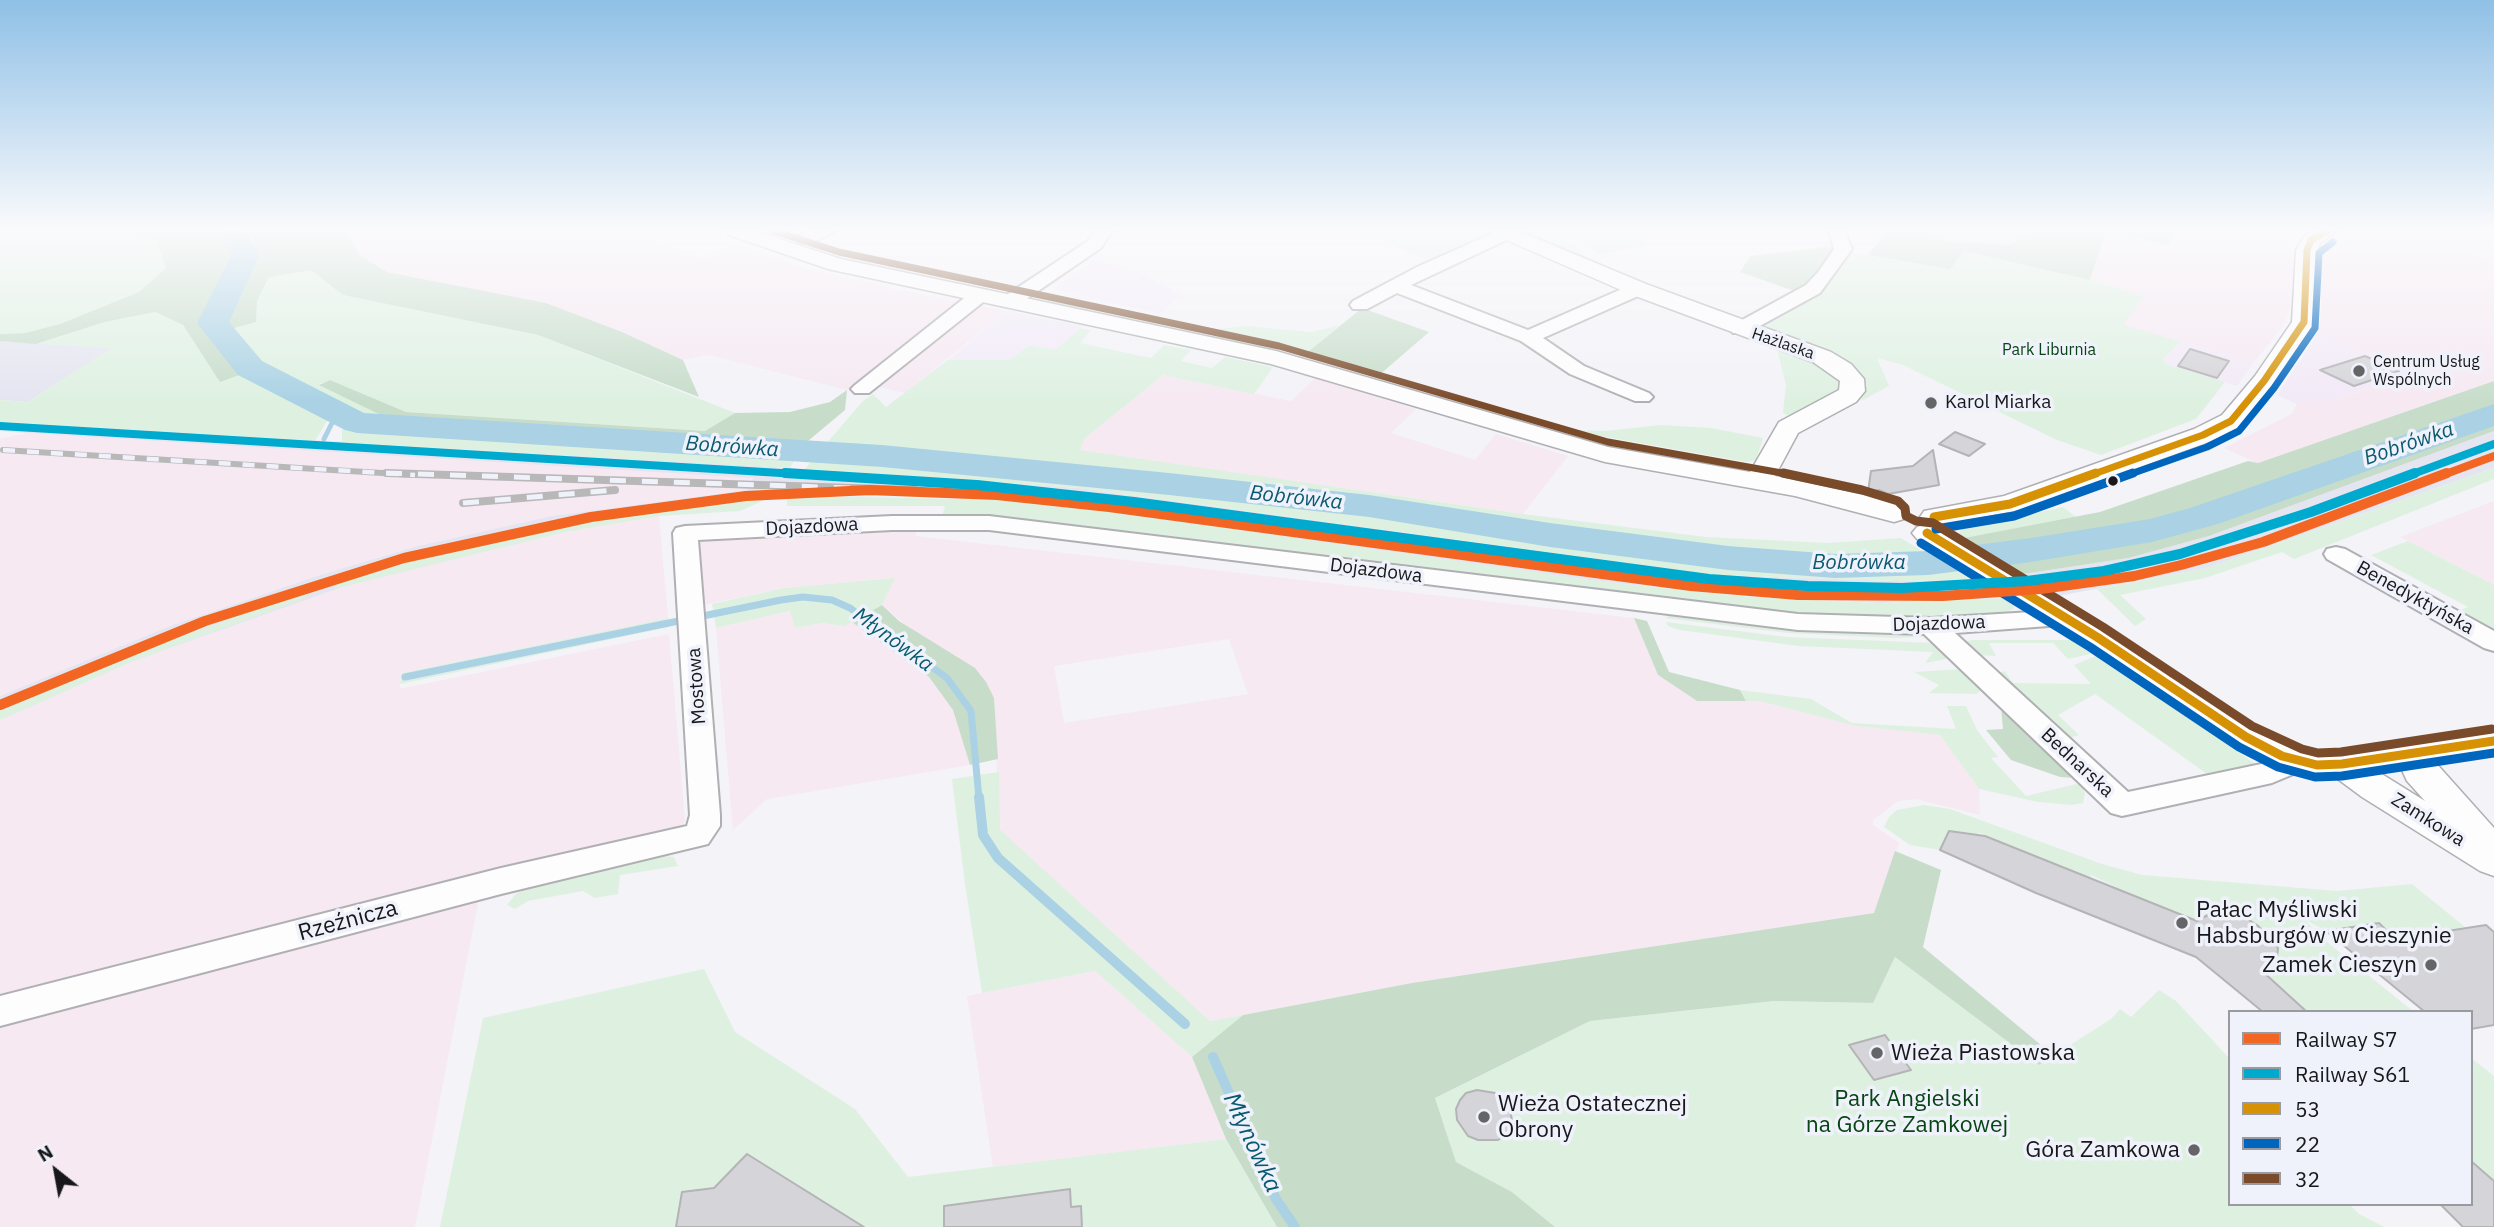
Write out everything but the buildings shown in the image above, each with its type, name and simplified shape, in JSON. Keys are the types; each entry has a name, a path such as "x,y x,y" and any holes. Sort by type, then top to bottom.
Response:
{"street":[{"path":"949,288 1276,358 1605,454 1859,502 1895,513 1891,517 1904,530 1937,533 2203,435 2231,421 2304,323 2305,288"},
{"path":"1010,302 1030,288"},
{"path":"1360,304 1391,288"},
{"path":"1401,288 1528,337 1577,370 1642,397"},
{"path":"1740,329 1814,288"},
{"path":"1528,337 1638,289"},
{"name":"Hażlaska","path":"1638,289 1740,329 1822,357 1842,369 1852,379 1852,391 1847,397 1788,428 1780,438 1758,482"},
{"path":"862,389 980,295"},
{"path":"1780,438 1795,488"},
{"name":"Dojazdowa","path":"685,533 892,523 989,523 1798,622 1931,626 2066,618"},
{"name":"Mostowa","path":"685,533 705,815 704,826 697,836"},
{"path":"1937,533 1996,577 2066,618 2246,737 2298,761 2317,765 2350,763 2494,741"},
{"name":"Benedyktyńska","path":"2336,554 2494,642"},
{"name":"Bednarska","path":"1931,626 2122,805 2272,772 2298,761"},
{"name":"Zamkowa","path":"2414,753 2420,772 2492,853"},
{"name":"Zamkowa","path":"2350,763 2375,788 2492,853"},
{"name":"Rzeźnicza","path":"0,1012 501,881 697,836"}],"shaded area":[{"path":"470,288 894,288 962,303 862,383 847,390 708,355 683,360 622,332 546,303"},
{"path":"1170,288 1181,294 1160,314 1054,289"},
{"path":"2117,288 2292,288 2290,306 2283,326 2254,362 2122,325 2143,296"},
{"path":"2321,288 2494,288 2494,381 2257,463 2224,448 2292,414 2297,404 2328,401 2411,374 2319,332"},
{"path":"976,305 1006,311 905,393 875,386"},
{"path":"1006,311 1084,326 1055,350 1030,345 1009,360 948,360"},
{"path":"2319,332 2412,373 2328,401 2297,404 2277,395"},
{"path":"0,341 112,348 28,402 0,400"},
{"path":"2183,342 2254,362 2237,386 2166,364 2163,361 2178,343"},
{"path":"1163,375 1291,401 1315,378 1416,409 1391,433 1475,460 1496,434 1568,456 1523,514 1079,450 1084,439"},
{"path":"0,422 760,466 1079,488 1714,575 1896,581 1973,580 2006,598 1880,603 1754,597 1603,582 1008,500 888,496 787,497 659,510 659,516 565,532 345,586 131,662 0,720 0,696 170,626 320,575 414,547 552,516 747,490 753,478 0,431"},
{"path":"2494,431 2494,468 2207,568 2058,596 2023,574 2127,558 2209,536"},
{"path":"27,433 753,477 747,490 553,516 414,547 320,575 170,626 0,696 0,439"},
{"path":"2494,501 2494,585 2400,537"},
{"path":"659,516 668,618 402,673 399,689 669,634 685,822 680,827 0,997 0,720 131,662 345,586 565,532"},
{"path":"891,527 917,529 915,536 1634,618 1658,675 1697,701 1759,701 1856,726 1940,735 1979,789 1980,815 1916,799 1898,801 1873,820 1873,825 1899,843 1874,913 1412,983 1210,1021 999,830 994,698 882,605 894,578 784,588 703,605 697,545 704,540","holes":["1229,639 1248,694 1064,723 1054,666"]},
{"path":"791,611 795,628 822,623 845,626 852,622 929,677 953,710 970,765 767,799 733,830 716,628"},
{"path":"479,898 415,1227 0,1227 0,1025"},
{"path":"1095,971 1192,1057 1226,1139 993,1167 967,996"}],"green space":[{"path":"0,288 143,288 60,324 25,333 0,334"},
{"path":"143,288 219,288 204,326 242,374 220,382 183,325 155,312 105,322 36,344 0,341 0,334 25,333 60,324"},
{"path":"238,288 263,288 257,301 256,322 227,330 222,319"},
{"path":"263,288 335,288 343,295 538,335 735,413 706,431 406,412 330,380 319,384 393,421 358,419 292,384 252,355 227,330 256,322 257,301"},
{"path":"334,288 470,288 546,303 622,332 683,360 699,397 538,335 343,295"},
{"name":"Park Liburnia","path":"1819,288 2118,288 2144,296 2123,325 2183,342 2163,360 2166,364 2225,382 2196,419 2101,455 2057,440 1903,365 1877,358 1889,386 1861,401 1867,385 1853,369 1758,329 1785,315"},
{"path":"1035,293 1139,320 1146,319 1184,333 1028,300"},
{"path":"1362,308 1429,332 1377,377 1304,355"},
{"path":"155,312 183,325 220,381 242,374 328,419 315,441 0,422 0,400 28,402 111,348 37,344 105,322"},
{"path":"1340,325 1304,355 1216,338 1209,330 1246,326 1311,332"},
{"path":"1081,328 1091,330 1080,343 1151,358 1164,345 1191,350 1181,361 1212,368 1225,357 1273,367 1254,394 1163,375 1084,439 1080,450 1523,514 1706,537 1828,543 1901,538 1932,557 1838,561 1744,552 1507,525 1121,470 956,453 825,445 863,401 873,394 886,407 948,360 1009,360 1030,345 1055,350"},
{"path":"1776,345 1806,355 1843,380 1844,388 1791,417 1783,413 1786,385"},
{"path":"330,380 406,412 705,431 735,413 790,412 830,402 847,390 845,410 802,446 393,421 319,385"},
{"path":"2494,381 2494,431 2209,536 2128,558 2023,574 1964,538 2100,512 2248,461 2258,463"},
{"path":"342,422 369,432 796,458 790,468 342,443"},
{"path":"1661,425 1711,428 1763,438 1756,460 1746,462 1567,430 1605,431"},
{"path":"813,459 883,460 1275,499 1601,550 1762,568 1857,571 1949,567 1973,580 1896,581 1714,575 1079,488 805,469"},
{"path":"2494,468 2494,479 2294,559 2282,552 2205,578 2120,595 2146,619 2135,626 2097,589 2207,568"},
{"path":"787,497 1008,500 1098,510 1604,582 1754,597 1880,603 2006,598 2015,604 2013,609 2007,612 1987,615 1878,620 1782,614 942,516 945,506 787,506"},
{"path":"769,498 740,511 659,516 565,532 334,589 336,583 419,558 494,540 650,511"},
{"path":"2063,507 2076,517 1964,538 1958,534 1962,529"},
{"path":"2408,541 2494,585 2494,633 2456,612 2468,607 2371,555"},
{"path":"895,578 882,605 845,626 822,623 795,628 790,611 716,628 712,604 784,588"},
{"path":"308,591 306,598 131,662 0,720 0,710 123,657"},
{"path":"882,605 899,621 975,668 986,682 994,698 998,759 970,765 953,710 929,677 852,622"},
{"path":"1673,613 1845,632 1905,632 1924,637 1788,633 1665,618"},
{"path":"668,618 669,627 400,684 402,673"},
{"path":"1634,618 1647,621 1669,672 1740,690 1746,701 1697,701 1658,675"},
{"path":"1666,622 1786,637 1934,643 1949,654 1946,659 1925,663 1933,652 1798,646 1680,630 1668,626"},
{"path":"2076,640 2094,653 2068,659 2053,643 1989,643 1996,656 1979,655 1961,642"},
{"path":"2098,655 2258,766 2214,779 2095,694 2058,715 2079,735 2066,739 1995,674 2005,671 2013,683 2091,684 2074,665"},
{"path":"1964,669 1982,684 1982,690 1976,694 1929,693 1939,685 1914,672"},
{"path":"1740,690 1811,699 1852,723 1956,729 1947,706 1966,706 1977,730 1998,757 1991,758 2026,796 2081,783 2085,794 2083,803 2072,805 2038,802 1979,789 1940,735 1856,726 1759,701 1746,701"},
{"path":"2001,707 2077,778 2060,777 2011,760 1986,730 2003,729"},
{"path":"999,772 1000,830 1210,1021 1243,1015 1192,1057 1095,971 982,993 952,779"},
{"path":"1924,805 1950,809 2102,864 2142,875 2337,891 2412,884 2465,927 2395,939 2379,923 2326,931 2306,920 2316,933 2412,1010 2305,1010 2261,970 2261,967 2277,958 2275,943 2257,925 2236,913 2217,910 2197,921 2116,890 2116,887 2091,875 2090,879 1986,838 1984,834 1978,833 1978,837 1940,850 1910,845 1884,827 1889,817 1897,810"},
{"path":"1895,851 1941,870 1923,947 2053,1055 2039,1065 1895,957 1873,1003 1774,1001 1590,1021 1435,1098 1456,1162 1512,1192 1555,1227 1277,1227 1226,1139 1192,1057 1243,1015 1412,983 1874,913"},
{"path":"663,856 674,857 678,866 620,875 618,894 595,898 583,891 528,901 515,909 507,905 515,895 528,887"},
{"name":"Park Angielski na Górze Zamkowej","path":"1895,957 2039,1065 2111,1019 2120,1009 2131,1017 2159,990 2176,1001 2228,1057 2228,1206 2351,1206 2359,1214 2384,1227 1555,1227 1512,1192 1456,1162 1435,1098 1590,1021 1774,1001 1873,1003"},
{"path":"704,969 735,1032 855,1109 908,1177 1226,1139 1277,1227 440,1227 483,1018"},
{"path":"2473,1060 2494,1076 2494,1181 2473,1163"}],"waterway":[{"name":"Bobrówka","path":"230,288 213,323 250,368 357,423 882,456 1369,506 1550,535 1728,558 1835,566 1928,563 2031,550 2152,530 2204,516 2494,414"},
{"name":"Młynówka","path":"324,439 337,413"},
{"name":"Młynówka","path":"405,677 781,600 803,597 832,600 850,608 947,678 971,711 979,799"},
{"name":"Młynówka","path":"979,797 983,835 998,858 1185,1024"},
{"name":"Młynówka","path":"1213,1057 1276,1199 1295,1227"}],"railway":[{"path":"3,450 415,475"},
{"path":"386,473 915,490"},
{"path":"463,503 615,490"}],"rail line":[{"name":"S61","path":"0,426 977,485 1134,502 1709,579 1808,586 1902,588 2027,581 2104,571 2180,554 2311,512 2494,444"},
{"name":"S7","path":"0,705 205,621 404,558 591,517 746,496 870,490 997,495 1109,507 1691,586 1798,595 1943,596 2041,589 2134,576 2181,565 2263,542 2494,456"}],"transit line":[{"name":"32","path":"1009,288 1279,346 1608,442 1798,476 1898,501 1905,508 1906,516 1916,521 1933,523 2103,627 2252,726 2302,749 2318,753 2341,752 2492,729"},
{"name":"53","path":"1934,517 2010,504 2203,435 2231,421 2264,381 2304,322 2305,288"},
{"name":"22","path":"1936,529 2014,516 2207,447 2239,431 2274,388 2315,328 2317,288"},
{"name":"53","path":"1927,533 2097,637 2246,737 2282,756 2317,765 2342,764 2494,741"},
{"name":"22","path":"1921,543 2090,647 2239,747 2278,767 2315,777 2342,776 2494,753"}],"place":[{"name":"Centrum Usług Wspólnych","path":"2359,371"},
{"name":"Karol Miarka","path":"1931,403"},
{"name":"Pałac Myśliwski Habsburgów w Cieszynie","path":"2182,923"},
{"name":"Zamek Cieszyn","path":"2431,965"},
{"name":"Wieża Piastowska","path":"1877,1053"},
{"name":"Wieża Ostatecznej Obrony","path":"1484,1117"},
{"name":"Góra Zamkowa","path":"2194,1150"}]}
